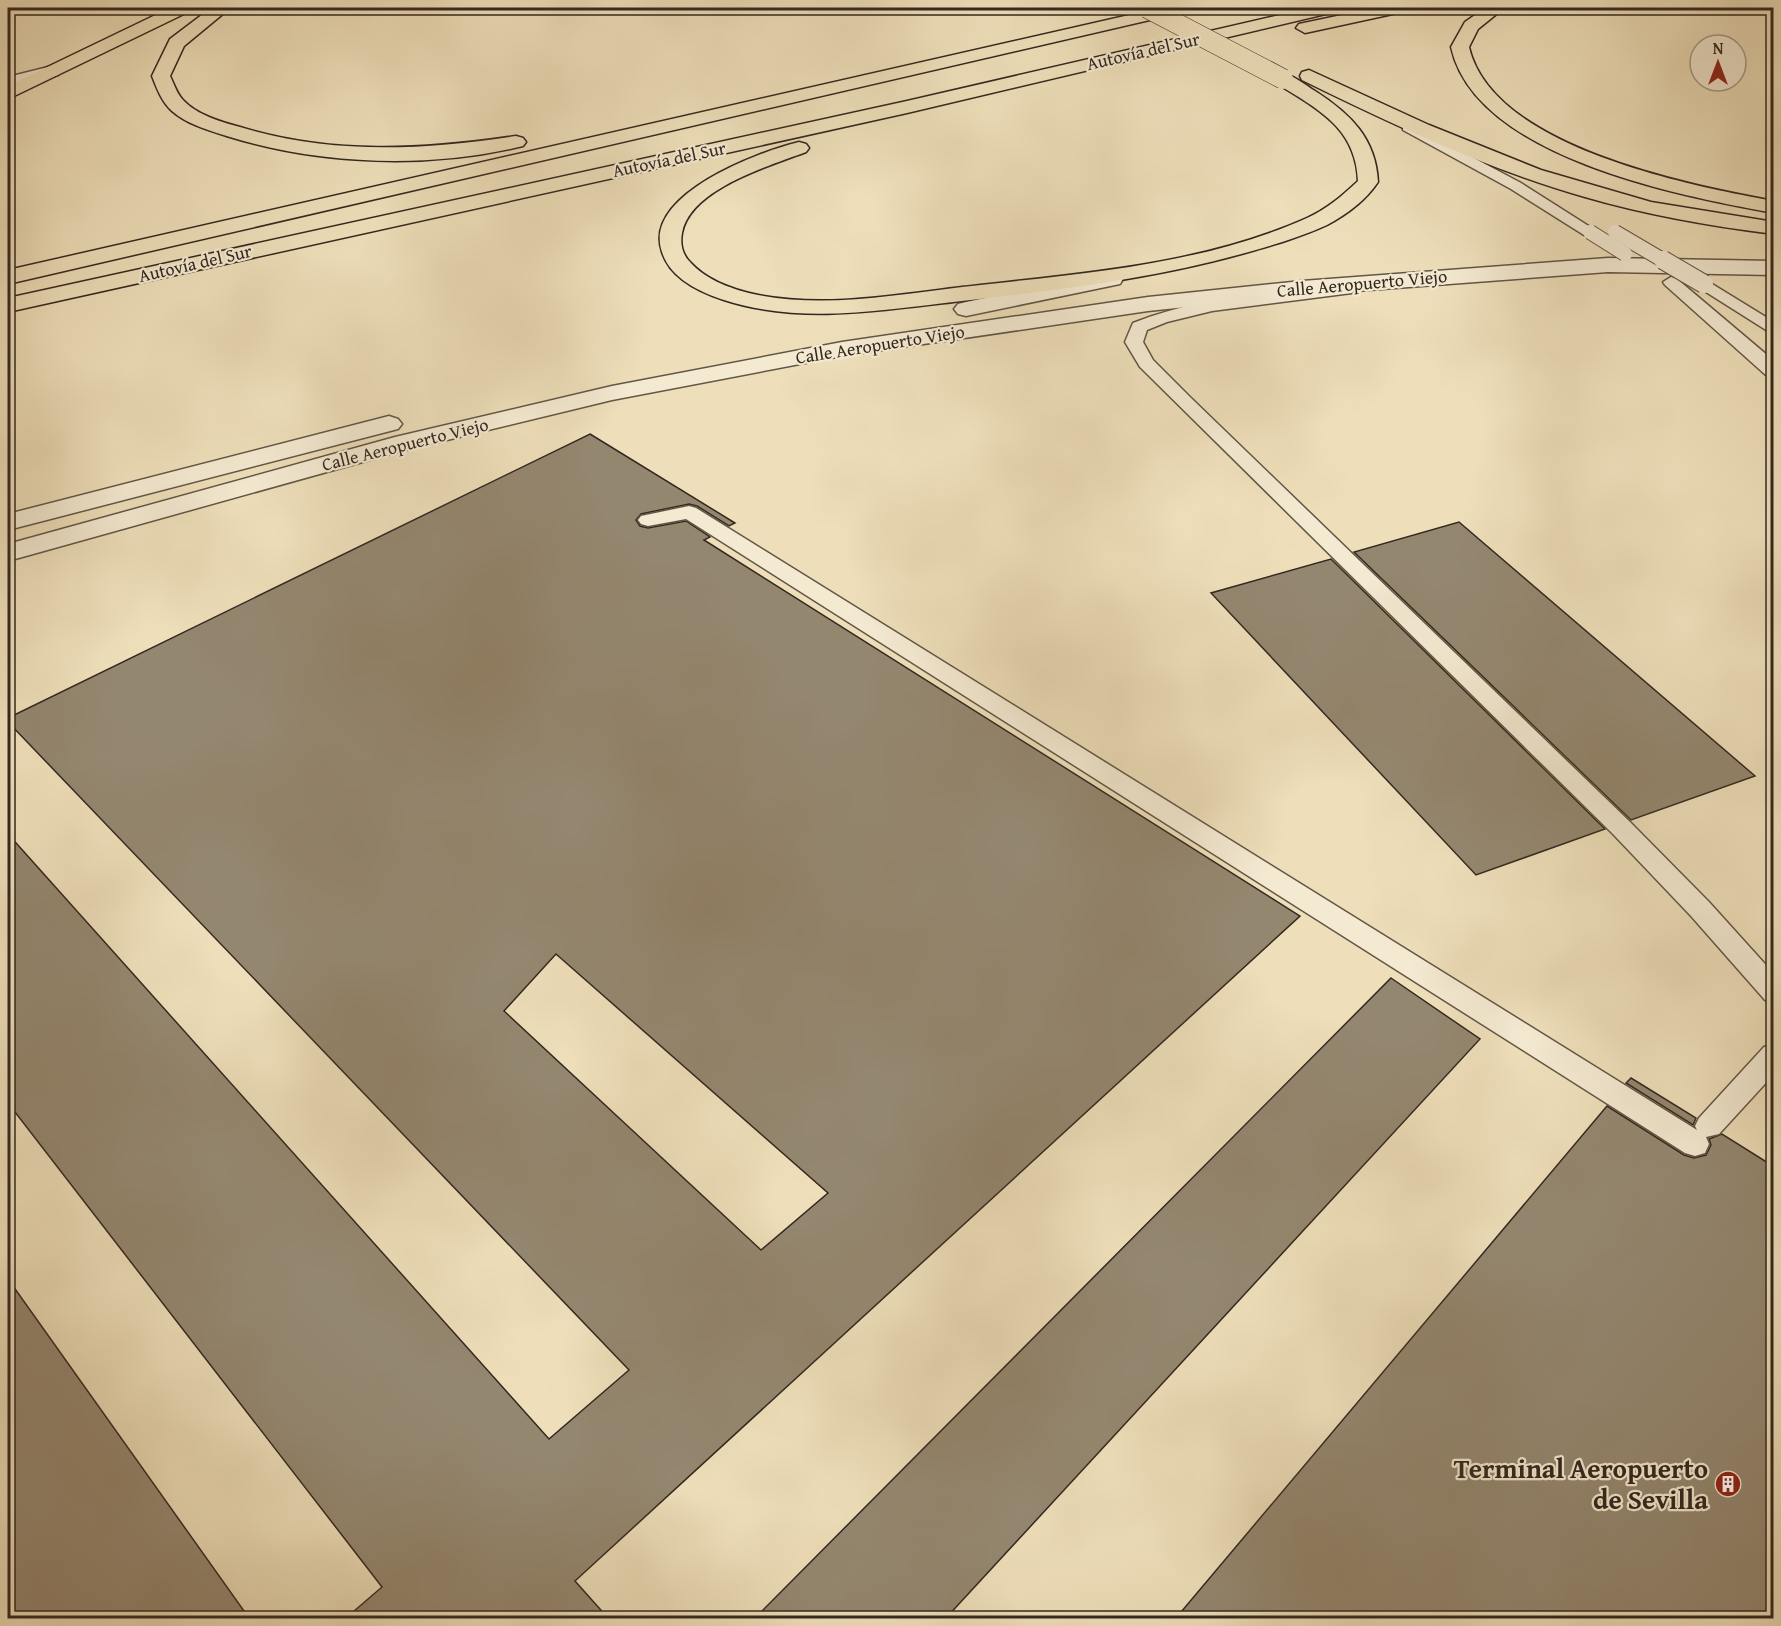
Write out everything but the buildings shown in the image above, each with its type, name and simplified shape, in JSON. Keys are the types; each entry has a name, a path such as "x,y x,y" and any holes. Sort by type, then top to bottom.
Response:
{"highway":[{"path":"8,93 182,8"},
{"path":"221,8 176,43 161,76 174,102 202,121 241,135 295,148 349,153 405,153 500,145 684,110 787,99"},
{"path":"817,142 732,174 698,195 680,212 670,229 668,242 675,261 693,277 721,291 760,302 809,307 904,301 1149,271 1234,249 1322,219 1349,202 1368,182 1369,164 1365,150 1347,124 1283,80 1147,8"},
{"path":"1178,8 1375,109 1518,170 1581,192 1636,207 1717,223 1773,228"},
{"name":"Autovía del Sur","path":"8,277 1178,8"},
{"name":"Autovía del Sur","path":"8,305 907,107 1330,8"},
{"path":"582,178 684,171 1396,8"},
{"path":"1495,8 1471,26 1460,47 1468,73 1487,97 1530,130 1610,168 1698,194 1773,207"}],"street":[{"path":"8,82 52,71"},
{"path":"711,356 1141,294 1428,265 1600,255 1773,259"},
{"name":"Calle Aeropuerto Viejo","path":"8,553 395,445 612,393 909,338 1148,304 1473,274 1608,265 1773,268"},
{"name":"Calle Aeropuerto Viejo","path":"8,522 420,416 589,379 998,303 1149,271"}],"lane":[{"path":"1375,109 1516,186 1671,282 1761,358 1773,373"},
{"path":"1516,186 1615,232 1704,284 1773,330"},
{"path":"1473,274 1195,309 1161,316 1139,327 1134,342 1146,363 1306,524 1622,828 1738,951 1773,993"},
{"path":"648,520 689,512 1702,1135 1773,1054"}],"place":[{"name":"Terminal Aeropuerto de Sevilla","path":"1728,1484"}]}
